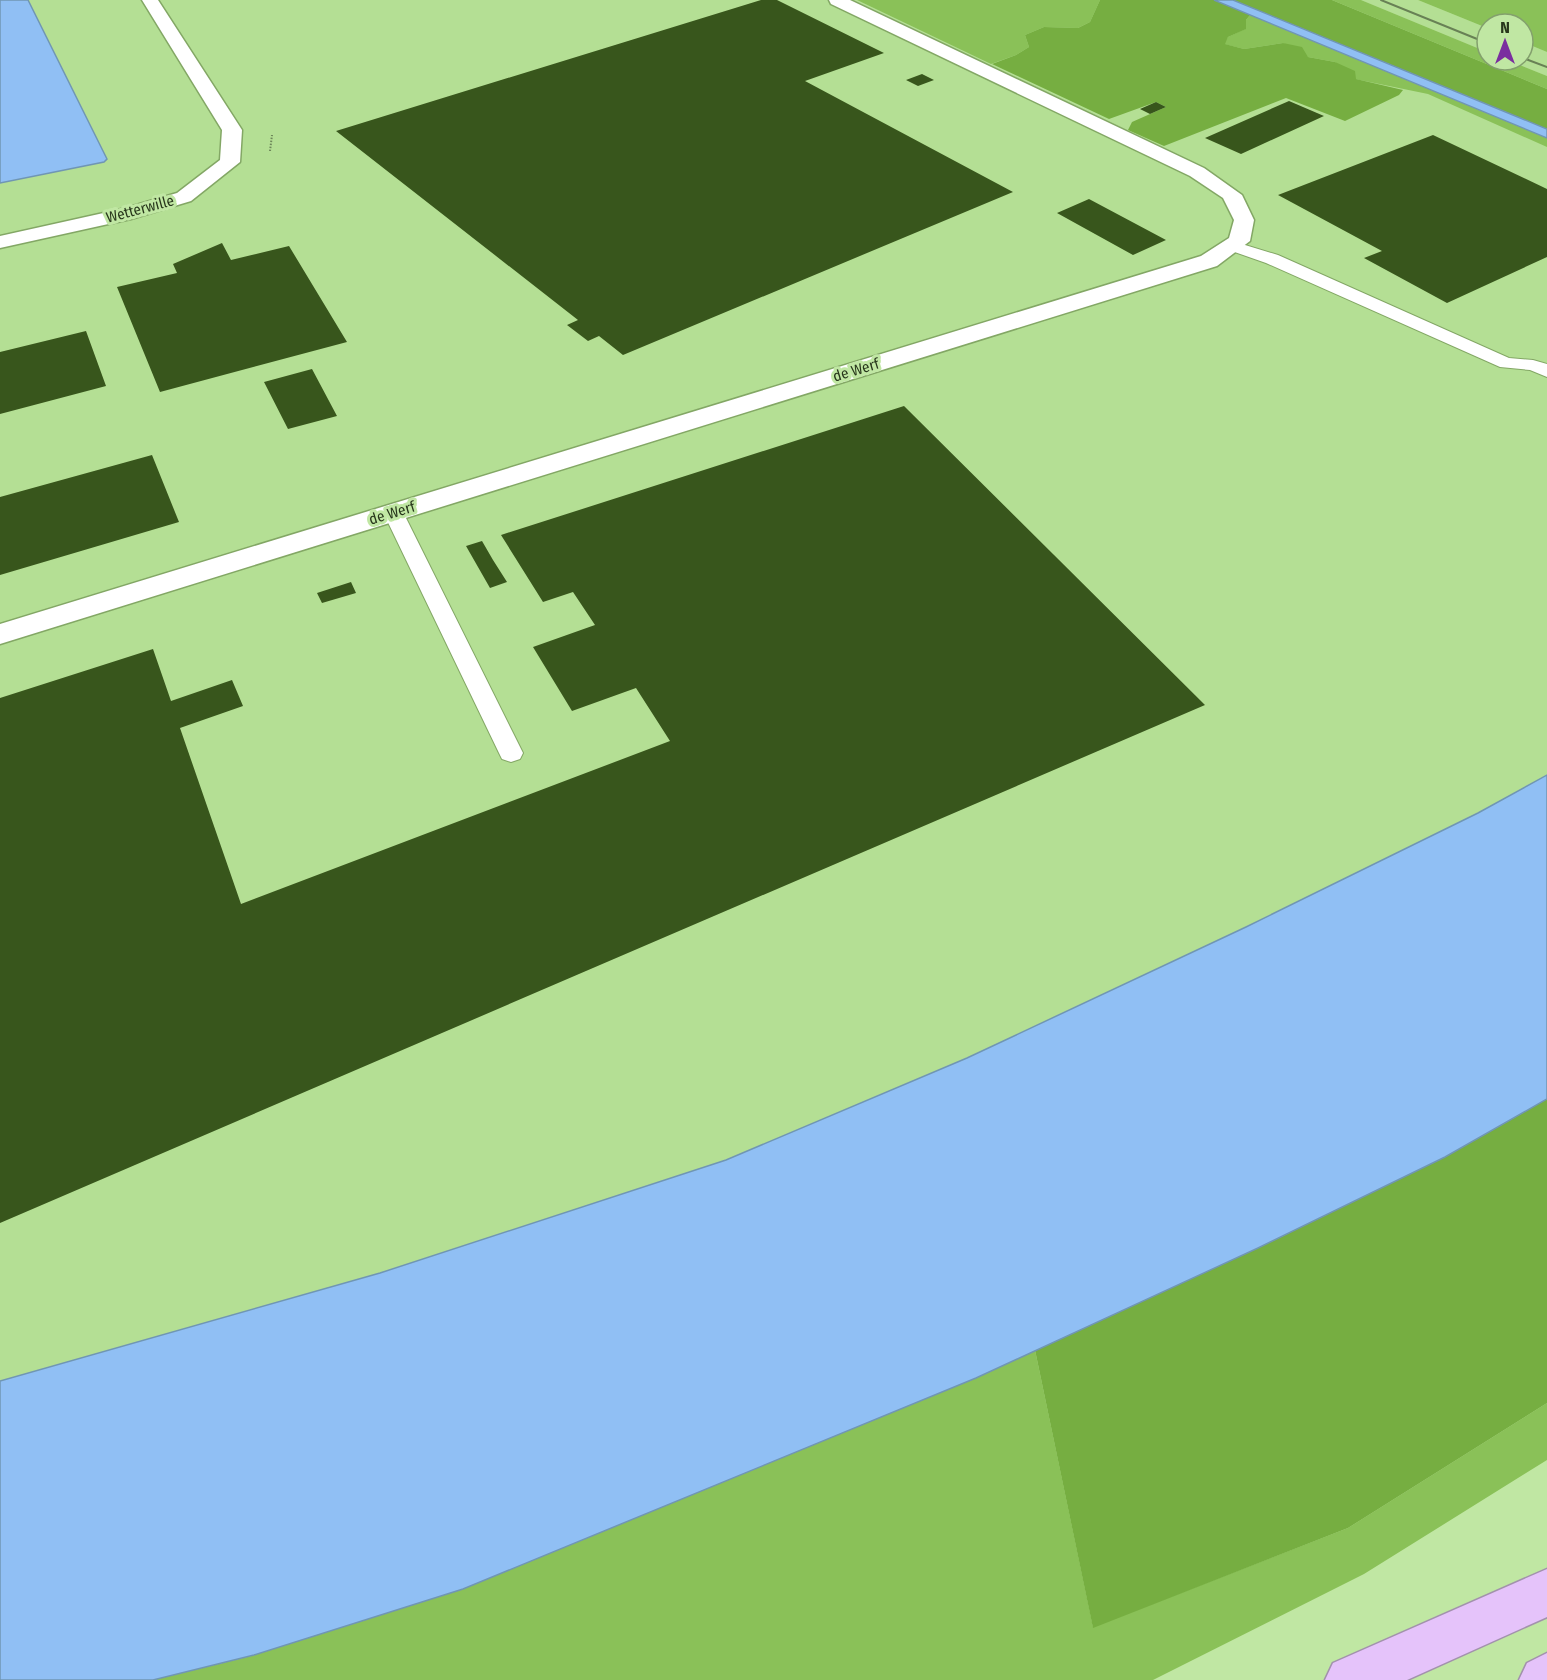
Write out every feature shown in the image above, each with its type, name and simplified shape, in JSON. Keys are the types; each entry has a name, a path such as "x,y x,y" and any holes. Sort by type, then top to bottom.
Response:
{"highway":[{"path":"1350,1680 1547,1593"}],"street":[{"name":"Wetterwille","path":"0,242 131,213 184,197 230,162 232,130 150,0"},
{"path":"837,0 1197,172 1232,195 1244,220 1239,241 1232,246"},
{"name":"de Werf","path":"0,634 1209,261 1232,246"}],"lane":[{"path":"1232,246 1282,263 1506,363 1533,364 1547,371"},
{"path":"393,512 512,753"}],"shaded area":[{"path":"15,0 1262,0 1547,115 1547,923 0,1530 0,172"},
{"path":"857,0 1100,0 1090,22 1078,28 1044,27 1025,35 1029,47 1016,55 991,64"},
{"path":"1100,0 1214,0 1250,15 1246,20 1246,29 1228,37 1225,44 1244,49 1283,43 1302,47 1308,57 1335,62 1355,71 1356,79 1403,90 1399,95 1345,121 1286,98 1164,146 1128,130 1132,122 1166,107 1156,102 1109,119 992,64 1016,55 1029,47 1025,35 1044,27 1078,28 1090,22"},
{"path":"1233,0 1332,0 1475,59 1475,72 1506,72 1547,89 1547,129"},
{"path":"1332,0 1361,0 1475,47 1475,59"},
{"path":"1361,0 1418,0 1475,23 1475,47"},
{"path":"1418,0 1547,0 1547,52 1535,47 1535,12 1475,12 1475,23"},
{"path":"1250,15 1547,138 1547,147 1428,94 1355,79 1335,62 1308,57 1283,43 1244,49 1224,44 1228,37 1245,29 1246,20"},
{"path":"1535,47 1547,52 1547,76 1535,71"},
{"path":"1535,71 1547,76 1547,89 1506,72"},
{"path":"1547,1099 1547,1403 1348,1528 1093,1628 1035,1350 1258,1248 1445,1157"},
{"path":"1035,1350 1093,1627 1348,1528 1547,1403 1547,1460 1364,1574 1153,1680 153,1680 255,1655 818,1441 976,1378"}],"water":[{"path":"0,0 28,0 107,159 104,162 0,183"},
{"path":"1214,0 1233,0 1547,129 1547,138"},
{"path":"1547,775 1547,1099 1445,1157 1258,1248 976,1378 463,1589 254,1655 153,1680 0,1680 0,1381 380,1273 726,1160 967,1058 1246,927 1478,813"}],"building":[{"path":"761,0 777,0 884,53 805,81 1013,192 623,355 599,336 588,341 567,325 578,320 336,131"},
{"path":"922,74 934,80 918,86 906,80"},
{"path":"1289,101 1324,116 1241,154 1205,138"},
{"path":"1156,102 1166,107 1150,114 1140,109"},
{"path":"1433,135 1547,189 1547,257 1447,303 1364,258 1382,251 1278,195"},
{"path":"1089,199 1166,240 1133,255 1057,213"},
{"path":"222,243 231,260 289,246 347,342 160,392 117,287 177,273 173,264"},
{"path":"86,331 106,386 0,414 0,352"},
{"path":"312,369 337,416 288,429 264,382"},
{"path":"904,406 1205,705 0,1223 0,698 153,649 171,701 232,680 243,706 180,728 241,904 670,741 636,688 572,711 533,647 595,625 573,592 543,602 501,535"},
{"path":"152,455 179,522 0,575 0,497"},
{"path":"482,541 507,582 490,588 466,546"},
{"path":"351,582 356,593 322,603 317,593"}],"railway":[{"path":"1381,0 1475,38"},
{"path":"1535,62 1547,67"}]}
